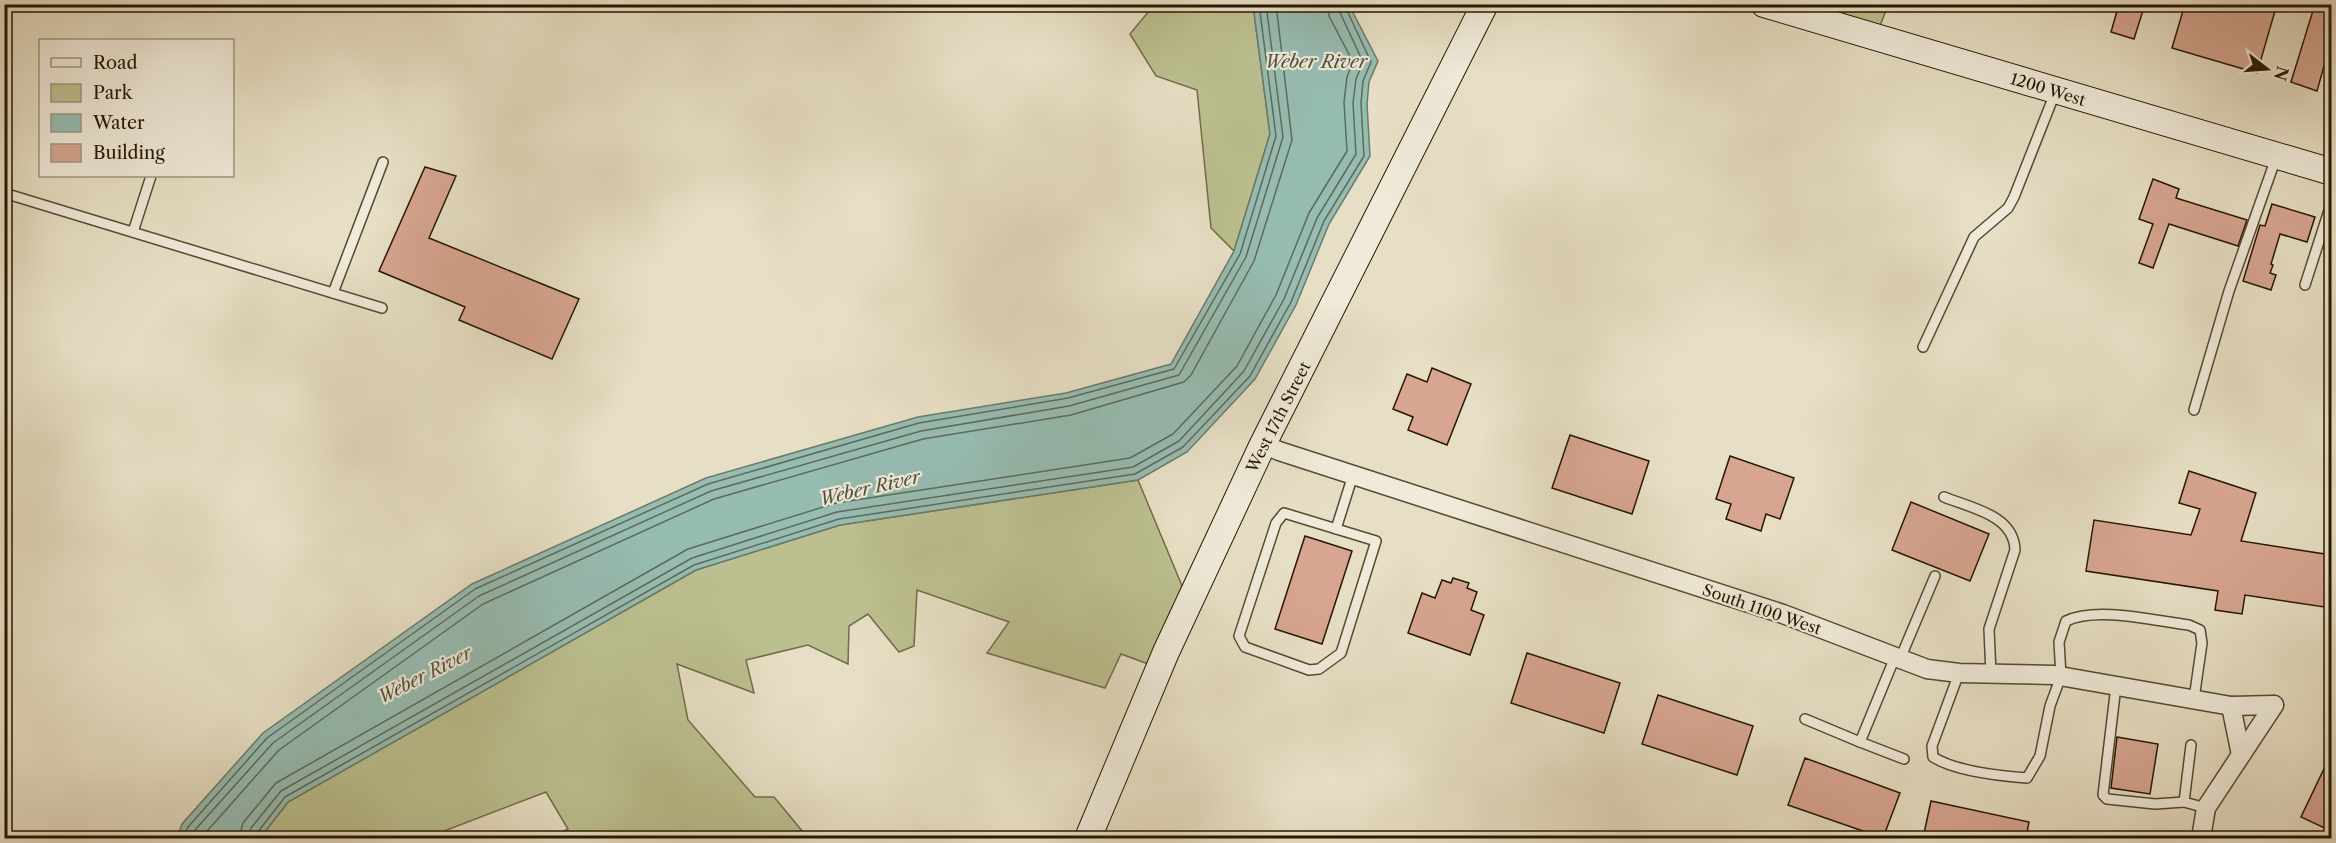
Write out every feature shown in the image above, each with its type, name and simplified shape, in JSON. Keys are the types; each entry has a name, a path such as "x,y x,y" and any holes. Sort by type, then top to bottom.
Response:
{"street":[{"name":"West 17th Street","path":"1088,838 1166,652 1263,444 1485,4"},
{"name":"1200 West","path":"1764,4 2331,172"},
{"name":"South 1100 West","path":"1263,444 1353,476 1783,614 1927,669 1959,673 2061,676 2231,706 2274,705 2241,754"},
{"path":"2200,838 2206,808 2241,754 2231,706"}],"lane":[{"path":"1923,347 1974,237 2008,208 2014,197 2056,91"},
{"path":"2194,410 2229,291 2276,156"},
{"path":"333,293 383,162"},
{"path":"133,232 151,177"},
{"path":"4,193 382,308"},
{"path":"2305,285 2331,201"},
{"path":"1336,529 1353,476"},
{"path":"1944,497 1996,517 2008,527 2015,539 2015,550 1989,629 1991,674"},
{"path":"1284,513 1336,529 1376,541 1341,653 1319,669 1309,669 1245,647 1239,636 1280,516 1284,513"},
{"path":"1860,742 1935,576"},
{"path":"1959,673 1932,746 1933,757 1943,763 2008,777 2027,778 2040,756 2050,706 2061,676 2059,642 2066,621 2078,616 2099,615 2189,625 2200,630 2202,643 2194,699"},
{"path":"2116,686 2103,795 2107,799 2155,804 2184,802 2206,808"},
{"path":"1805,719 1904,759"},
{"path":"2184,802 2192,745"}],"green space":[{"path":"1154,5 1253,5 1270,134 1234,251 1211,228 1197,90 1156,76 1130,34"},
{"path":"1812,5 1888,5 1880,26"},
{"path":"1138,480 1185,593 1151,665 1121,654 1105,688 987,653 1009,622 917,590 914,646 899,652 868,614 849,626 848,664 808,645 746,660 754,693 677,664 688,720 755,797 774,797 808,838 550,838 568,829 546,792 426,838 260,838 288,802 696,570 840,525"}],"water":[{"name":"Weber River","path":"1253,5 1349,5 1378,61 1369,82 1367,104 1370,156 1329,224 1296,305 1255,379 1187,452 1138,480 840,525 696,570 288,802 260,838 177,838 182,824 263,733 472,584 706,478 918,417 1066,393 1171,364 1234,251 1270,134"}],"building":[{"path":"2119,4 2145,4 2134,39 2111,32"},
{"path":"2185,4 2277,4 2257,73 2172,48"},
{"path":"2315,4 2331,4 2331,41 2317,91 2291,82"},
{"path":"425,167 456,176 429,238 579,299 552,359 459,320 465,307 379,271"},
{"path":"2153,179 2179,189 2176,198 2247,220 2238,246 2169,224 2153,268 2139,263 2153,224 2139,219"},
{"path":"2272,204 2315,217 2307,242 2280,234 2271,264 2273,265 2270,273 2276,275 2271,290 2243,281 2260,225 2265,226"},
{"path":"1432,368 1471,384 1447,445 1408,430 1413,417 1393,409 1407,374 1427,382"},
{"path":"1570,435 1649,461 1632,514 1552,488"},
{"path":"1730,456 1794,478 1780,519 1766,514 1761,531 1726,519 1731,504 1716,499"},
{"path":"2189,471 2256,493 2241,541 2331,555 2331,608 2245,595 2242,614 2215,610 2218,591 2086,571 2094,520 2191,535 2200,509 2179,503"},
{"path":"1911,502 1989,534 1970,581 1892,550"},
{"path":"1305,536 1352,551 1322,644 1275,629"},
{"path":"1453,578 1469,583 1467,588 1477,592 1471,610 1484,615 1470,655 1408,633 1422,593 1435,598 1442,580 1451,583"},
{"path":"1527,653 1620,683 1604,733 1511,703"},
{"path":"1658,695 1753,726 1737,775 1642,744"},
{"path":"2117,737 2158,744 2150,794 2111,788"},
{"path":"2331,754 2331,831 2301,817"},
{"path":"1805,758 1900,793 1883,838 1788,805"},
{"path":"1931,801 2029,822 2026,838 1923,838"}]}
